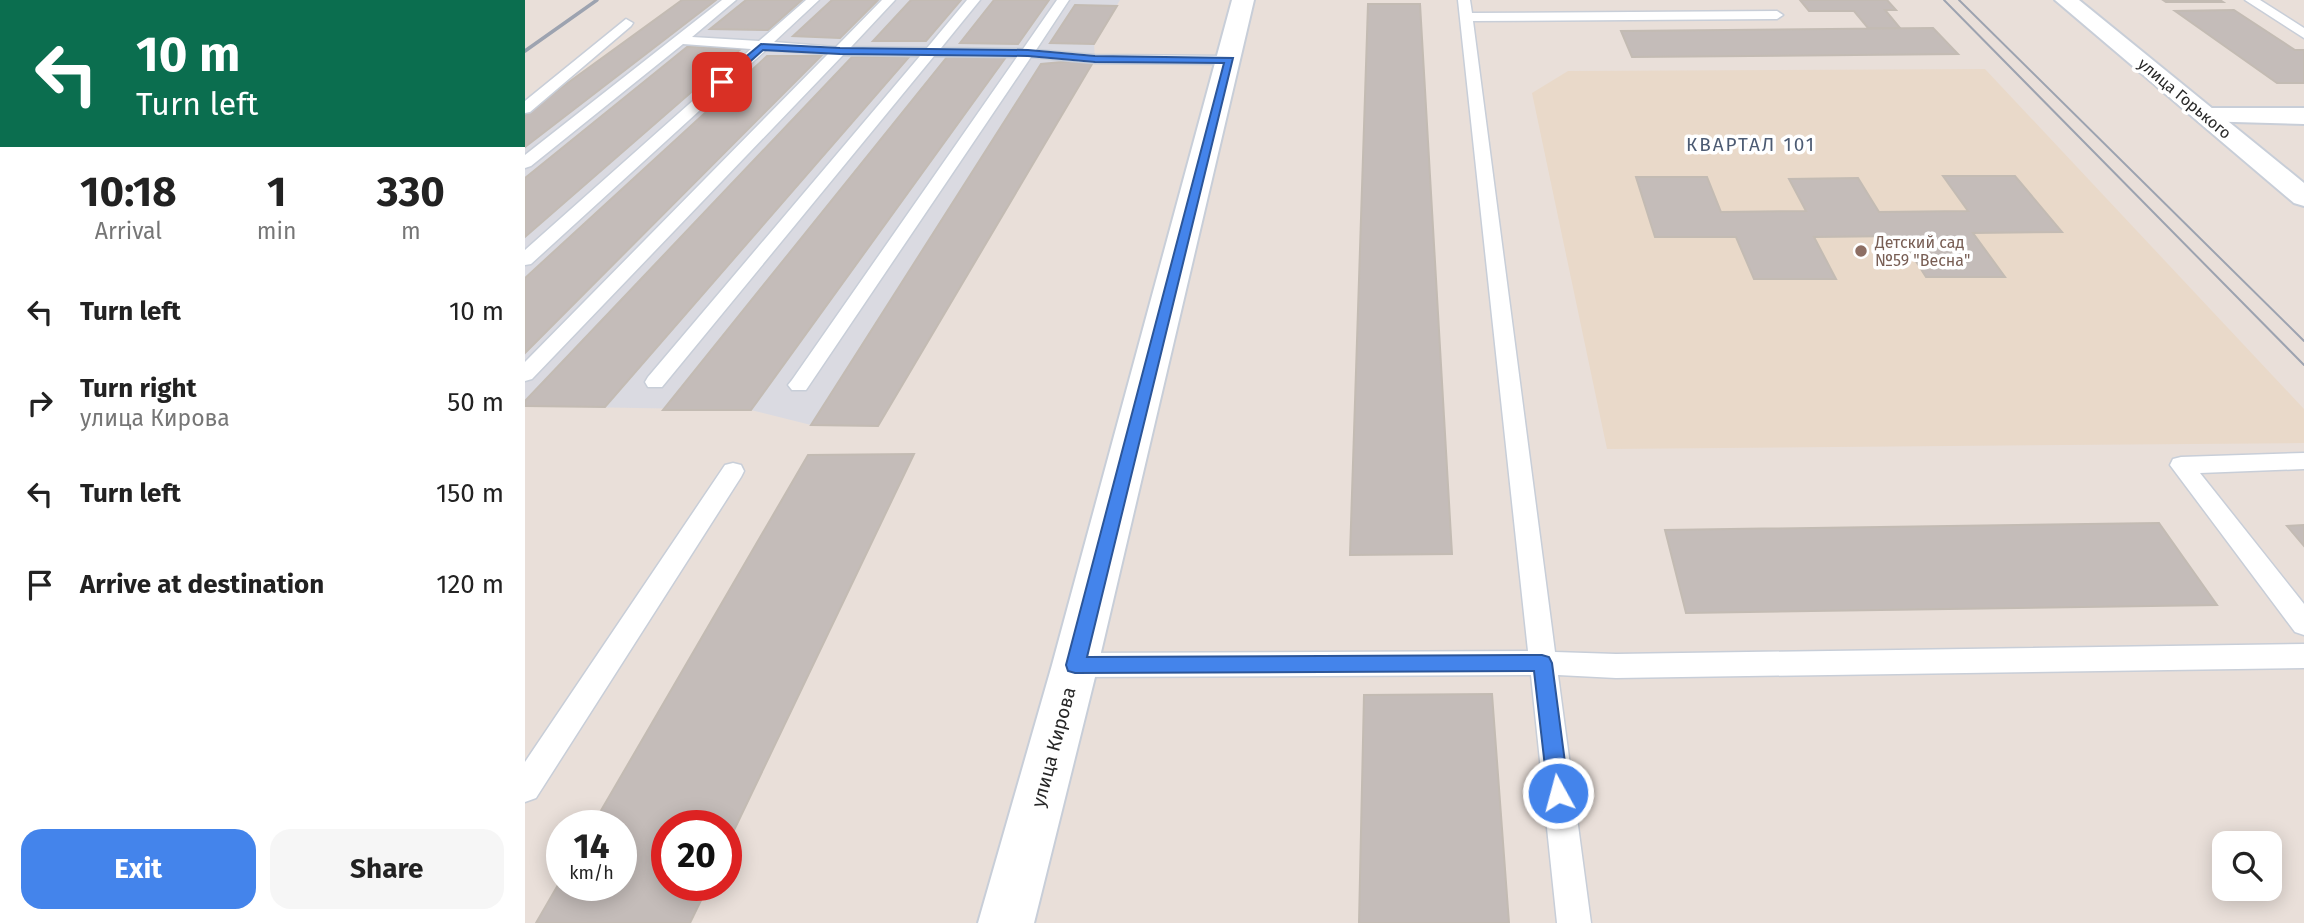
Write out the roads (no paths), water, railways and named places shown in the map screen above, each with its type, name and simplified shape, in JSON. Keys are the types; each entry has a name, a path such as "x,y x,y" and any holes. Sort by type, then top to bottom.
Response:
{"street":[{"name":"улица Кирова","path":"1006,923 1075,665 1243,0"},
{"name":"улица Горького","path":"2066,0 2304,197"},
{"path":"2207,116 2304,116"}],"lane":[{"path":"525,163 730,0"},
{"path":"525,260 813,0"},
{"path":"525,374 889,0"},
{"path":"655,382 974,0"},
{"path":"799,385 1063,0"},
{"path":"1574,923 1465,9 1777,15 1767,0"},
{"path":"2251,0 2304,34"},
{"path":"525,109 626,23"},
{"path":"679,40 840,51 1028,53 1095,59 1229,60"},
{"path":"2304,461 2181,465 2304,624"},
{"path":"525,788 733,471"},
{"path":"1075,665 1542,663 1616,666 2304,656"}],"tram line":[{"path":"1944,0 2304,365"},
{"path":"1959,0 2304,341"}],"railway":[{"path":"525,51 597,0"}],"place":[{"name":"Детский сад №59 \"Весна\"","path":"1861,251"}],"district":[{"name":"КВАРТАЛ 101","path":"1751,144"}]}
